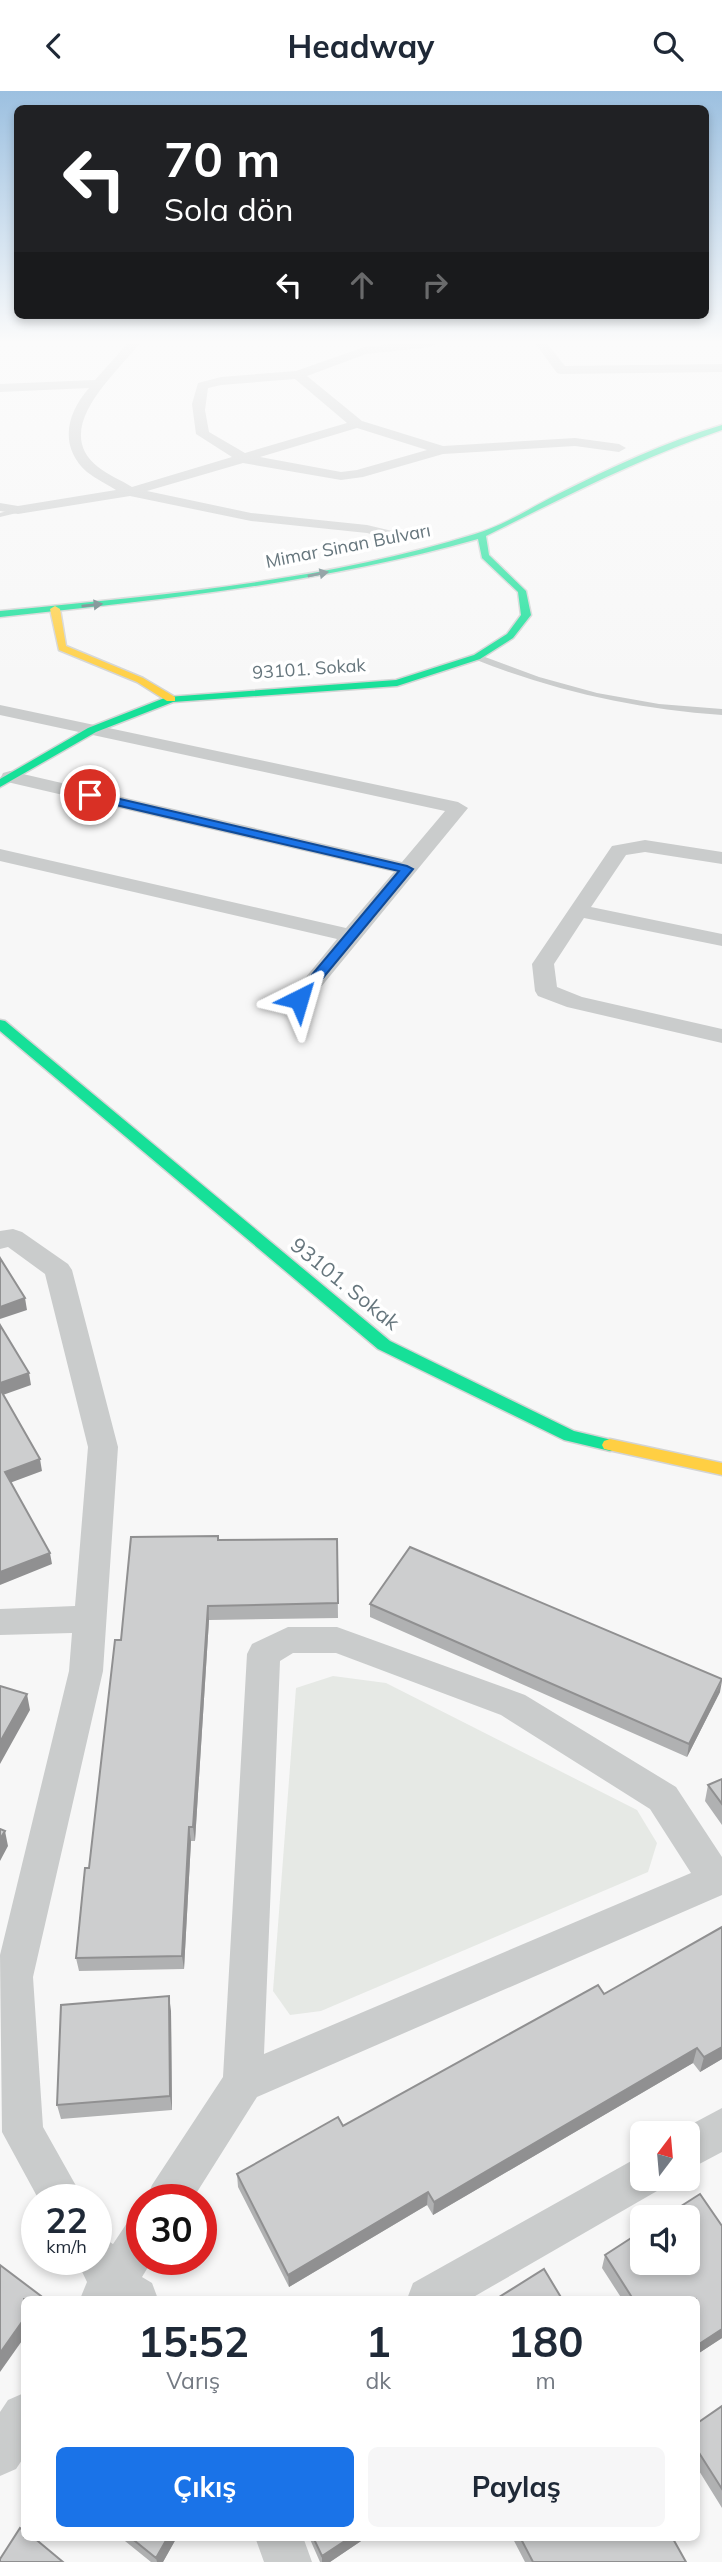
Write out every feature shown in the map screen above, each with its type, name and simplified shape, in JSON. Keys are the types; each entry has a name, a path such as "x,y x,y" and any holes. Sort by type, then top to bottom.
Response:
{"street":[{"path":"84,458 92,469 130,492 251,517 367,529 410,537"},
{"path":"0,507 18,510 130,492 245,459 341,476 358,474 413,458"},
{"path":"586,462 595,458"},
{"name":"Mimar Sinan Bulvarı","path":"0,614 158,598 291,578 422,552 482,535 640,458"},
{"path":"422,552 485,556 482,535"},
{"name":"Mimar Sinan Bulvarı","path":"365,546 410,537"},
{"name":"93101. Sokak","path":"6,776 92,730 171,699 397,683 477,657 510,636 526,615 522,590 485,556"},
{"name":"Mimar Sinan Bulvarı","path":"63,591 131,585 301,560"},
{"path":"55,609 62,648 140,680 171,699"},
{"path":"0,710 458,808 299,999"},
{"path":"6,776 407,869"},
{"path":"722,858 645,846 619,850 543,964 546,991 575,1002 722,1036"},
{"path":"0,855 351,936"},
{"path":"579,911 722,940"},
{"name":"93101. Sokak","path":"1,1027 384,1345 570,1436 722,1469"},
{"path":"0,1240 13,1238 58,1270 103,1447 86,1671 14,1977 23,2132 54,2184"},
{"path":"0,1622 90,1619"},
{"path":"177,2184 243,2083 264,1654 288,1640 337,1640 513,1705 663,1798 719,1884 243,2083"},
{"path":"700,2142 722,2129"},
{"path":"434,2296 630,2183"},
{"path":"112,2285 126,2263"},
{"path":"0,2453 21,2421"},
{"path":"280,2541 288,2562"}],"lane":[{"path":"0,515 18,510"},
{"path":"477,657 522,677 666,709 722,712"}],"shaded area":[{"path":"333,1676 386,1683 637,1810 657,1843 648,1872 321,2011 290,2015 273,1991 296,1688"}],"building":[{"path":"0,1258 25,1298 0,1307"},
{"path":"0,1325 29,1373 0,1383"},
{"path":"0,1389 40,1459 5,1472 50,1553 0,1572"},
{"path":"218,1536 218,1540 337,1539 338,1603 208,1606 193,1827 189,1827 182,1956 76,1958 115,1640 121,1640 131,1537"},
{"path":"410,1547 722,1679 689,1744 370,1604"},
{"path":"0,1686 27,1694 0,1742"},
{"path":"722,1779 722,1804 708,1785"},
{"path":"722,1927 722,2047 704,2057 697,2048 434,2202 428,2192 288,2275 237,2174 338,2117 343,2126 598,1985 604,1994"},
{"path":"169,1996 170,2096 57,2105 61,2005"},
{"path":"700,2194 722,2226 722,2329 700,2343 700,2296 631,2296 605,2255 630,2239 630,2275 700,2275 700,2205 683,2205"},
{"path":"0,2265 41,2296 21,2296 21,2323 0,2353"},
{"path":"544,2269 560,2296 501,2296"},
{"path":"722,2406 722,2489 700,2454 700,2421"},
{"path":"20,2528 21,2541 38,2541 63,2562 0,2562"},
{"path":"135,2541 166,2541 156,2558"},
{"path":"315,2541 345,2541 322,2556"},
{"path":"522,2541 674,2541 686,2562 533,2562"}],"traffic: fast":[{"path":"0,614 158,598 305,576 422,552 482,535 641,458"},
{"path":"0,784 92,730 171,699 397,683 477,657 510,636 526,615 522,591 485,556 482,535"},
{"path":"0,1024 384,1345 570,1436 610,1445"}],"traffic: slow":[{"path":"55,609 62,648 140,680 171,699"},
{"path":"610,1445 722,1469"}],"route":[{"path":"90,795 407,869 299,999"}]}
